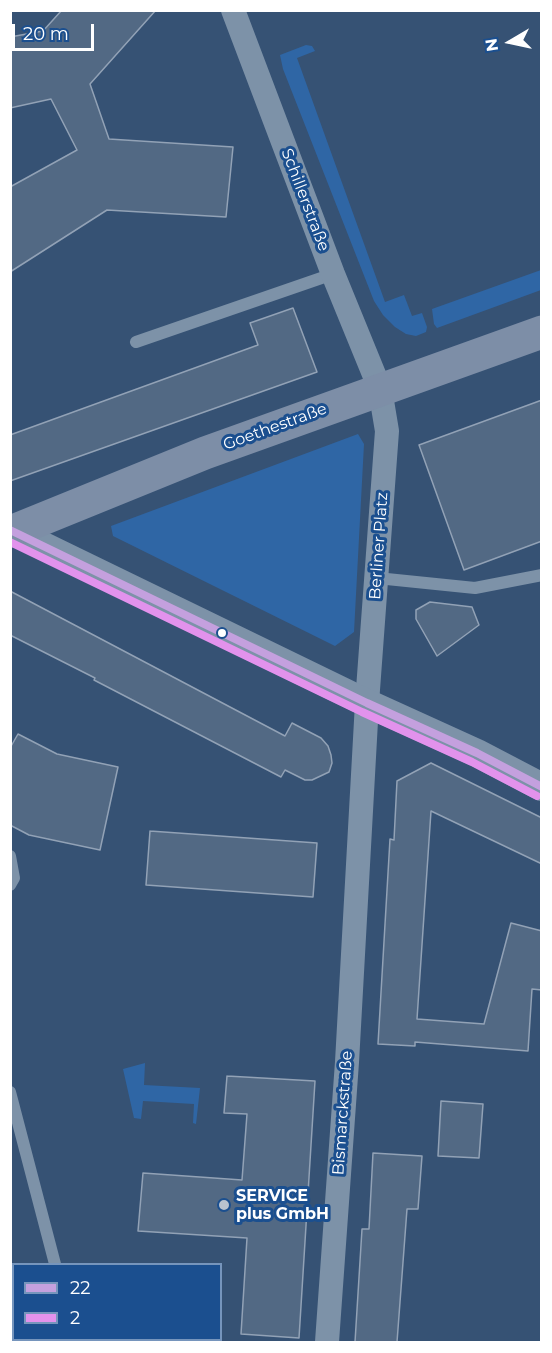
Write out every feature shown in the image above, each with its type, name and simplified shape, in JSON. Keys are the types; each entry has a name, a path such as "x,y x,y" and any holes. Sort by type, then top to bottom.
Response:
{"main road":[{"name":"Goethestraße","path":"12,530 205,453 542,332"}],"street":[{"name":"Schillerstraße","path":"232,10 333,274 380,389"},
{"name":"Berliner Platz","path":"367,703 387,431 380,389"},
{"path":"12,530 367,703 477,753 542,787"},
{"name":"Bismarckstraße","path":"327,1342 347,1062 367,703"}],"lane":[{"path":"136,342 333,274"},
{"path":"377,578 475,588 542,575"},
{"path":"10,856 14,878 10,885"},
{"path":"10,1092 55,1263"}],"shaded area":[{"path":"306,45 312,46 315,51 297,58 385,302 404,295 412,316 422,313 427,327 426,332 416,336 406,334 395,327 374,301 283,69 280,55"},
{"path":"541,270 541,290 437,328 434,324 432,309"},
{"path":"358,434 364,444 354,632 335,646 113,536 111,526"},
{"path":"145,1063 144,1085 200,1088 196,1124 193,1123 194,1104 143,1101 141,1119 134,1118 123,1069"}],"building":[{"path":"62,10 156,10 90,84 109,139 233,147 226,217 107,210 10,272 10,187 77,150 51,99 10,108 10,37 43,31"},
{"path":"293,308 317,372 10,481 10,435 258,345 250,323"},
{"path":"542,400 542,541 464,570 419,445"},
{"path":"10,591 285,736 292,723 321,738 328,746 331,755 332,763 329,772 312,780 305,780 285,770 281,777 10,635"},
{"path":"430,602 472,607 479,625 437,656 416,619 416,610"},
{"path":"18,734 57,754 118,767 100,850 29,835 10,825 10,748"},
{"path":"431,763 542,818 542,864 431,811 417,1019 484,1024 511,923 542,931 542,990 532,989 528,1051 415,1042 415,1046 378,1044 390,839 394,840 397,781"},
{"path":"150,831 317,843 313,897 146,885"},
{"name":"SERVICE plus GmbH","path":"227,1076 315,1081 299,1338 241,1334 247,1238 138,1231 143,1173 242,1180 247,1114 224,1113"},
{"path":"441,1101 483,1104 479,1158 438,1156"},
{"path":"373,1153 422,1156 418,1209 407,1209 397,1342 355,1342 362,1229 369,1229"}],"transit line":[{"name":"22","path":"10,530 367,703 477,753 542,787"},
{"name":"2","path":"10,542 362,712 472,762 537,796"}],"place":[{"name":"SERVICE plus GmbH","path":"224,1205"}]}
